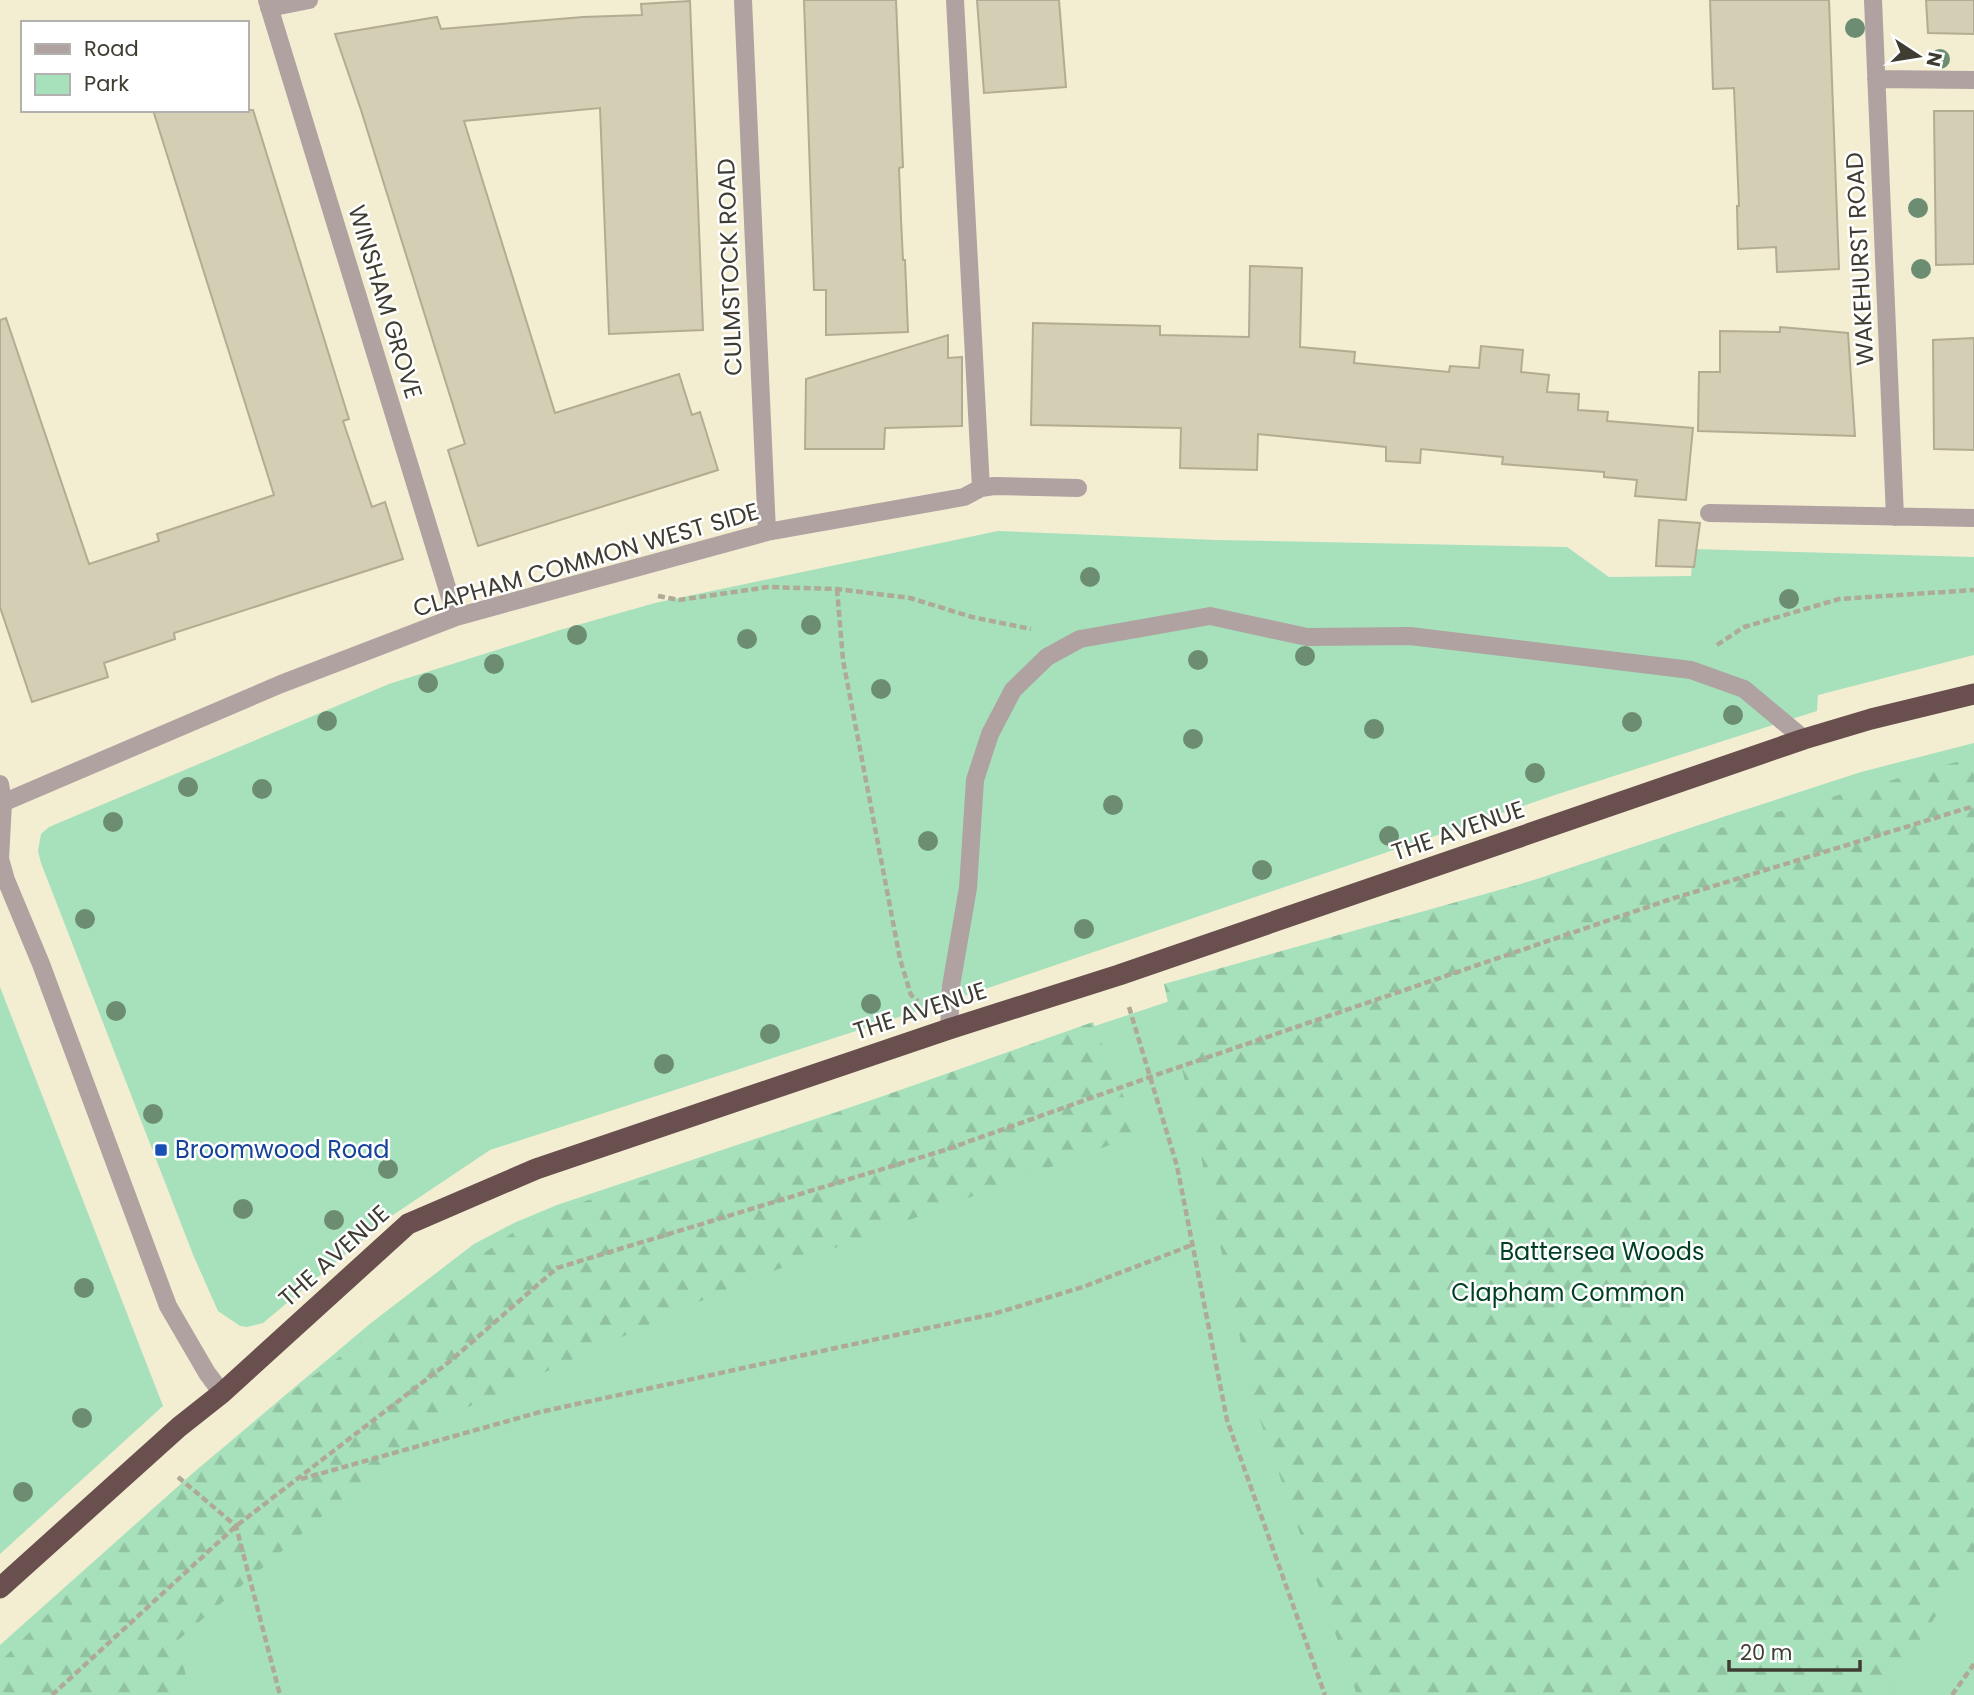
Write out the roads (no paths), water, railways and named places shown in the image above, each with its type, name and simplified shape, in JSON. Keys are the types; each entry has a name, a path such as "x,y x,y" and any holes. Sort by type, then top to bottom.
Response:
{"highway":[{"name":"THE AVENUE","path":"0,1588 179,1427 222,1393 408,1224 536,1169 1132,970 1804,739 1871,719 1974,694"}],"street":[{"path":"268,4 309,0"},
{"name":"CULMSTOCK ROAD","path":"743,0 767,532"},
{"path":"955,0 981,488 1078,488"},
{"name":"WAKEHURST ROAD","path":"1873,0 1895,517"},
{"name":"WINSHAM GROVE","path":"268,4 457,617"},
{"path":"1876,79 1974,80"},
{"name":"CLAPHAM COMMON WEST SIDE","path":"1,804 281,684 457,617 767,532 964,497 981,488"},
{"path":"1709,513 1974,518"},
{"path":"949,1029 951,985 968,888 975,780 990,734 1013,690 1047,657 1080,639 1210,616 1307,637 1410,636 1691,670 1744,689 1804,739"},
{"path":"0,784 0,859 6,880 41,964 168,1306 206,1373 222,1393"}],"place":[{"name":"Broomwood Road","path":"161,1150"}],"park label":[{"name":"Battersea Woods","path":"1602,1252"},
{"name":"Clapham Common","path":"1568,1293"}]}
